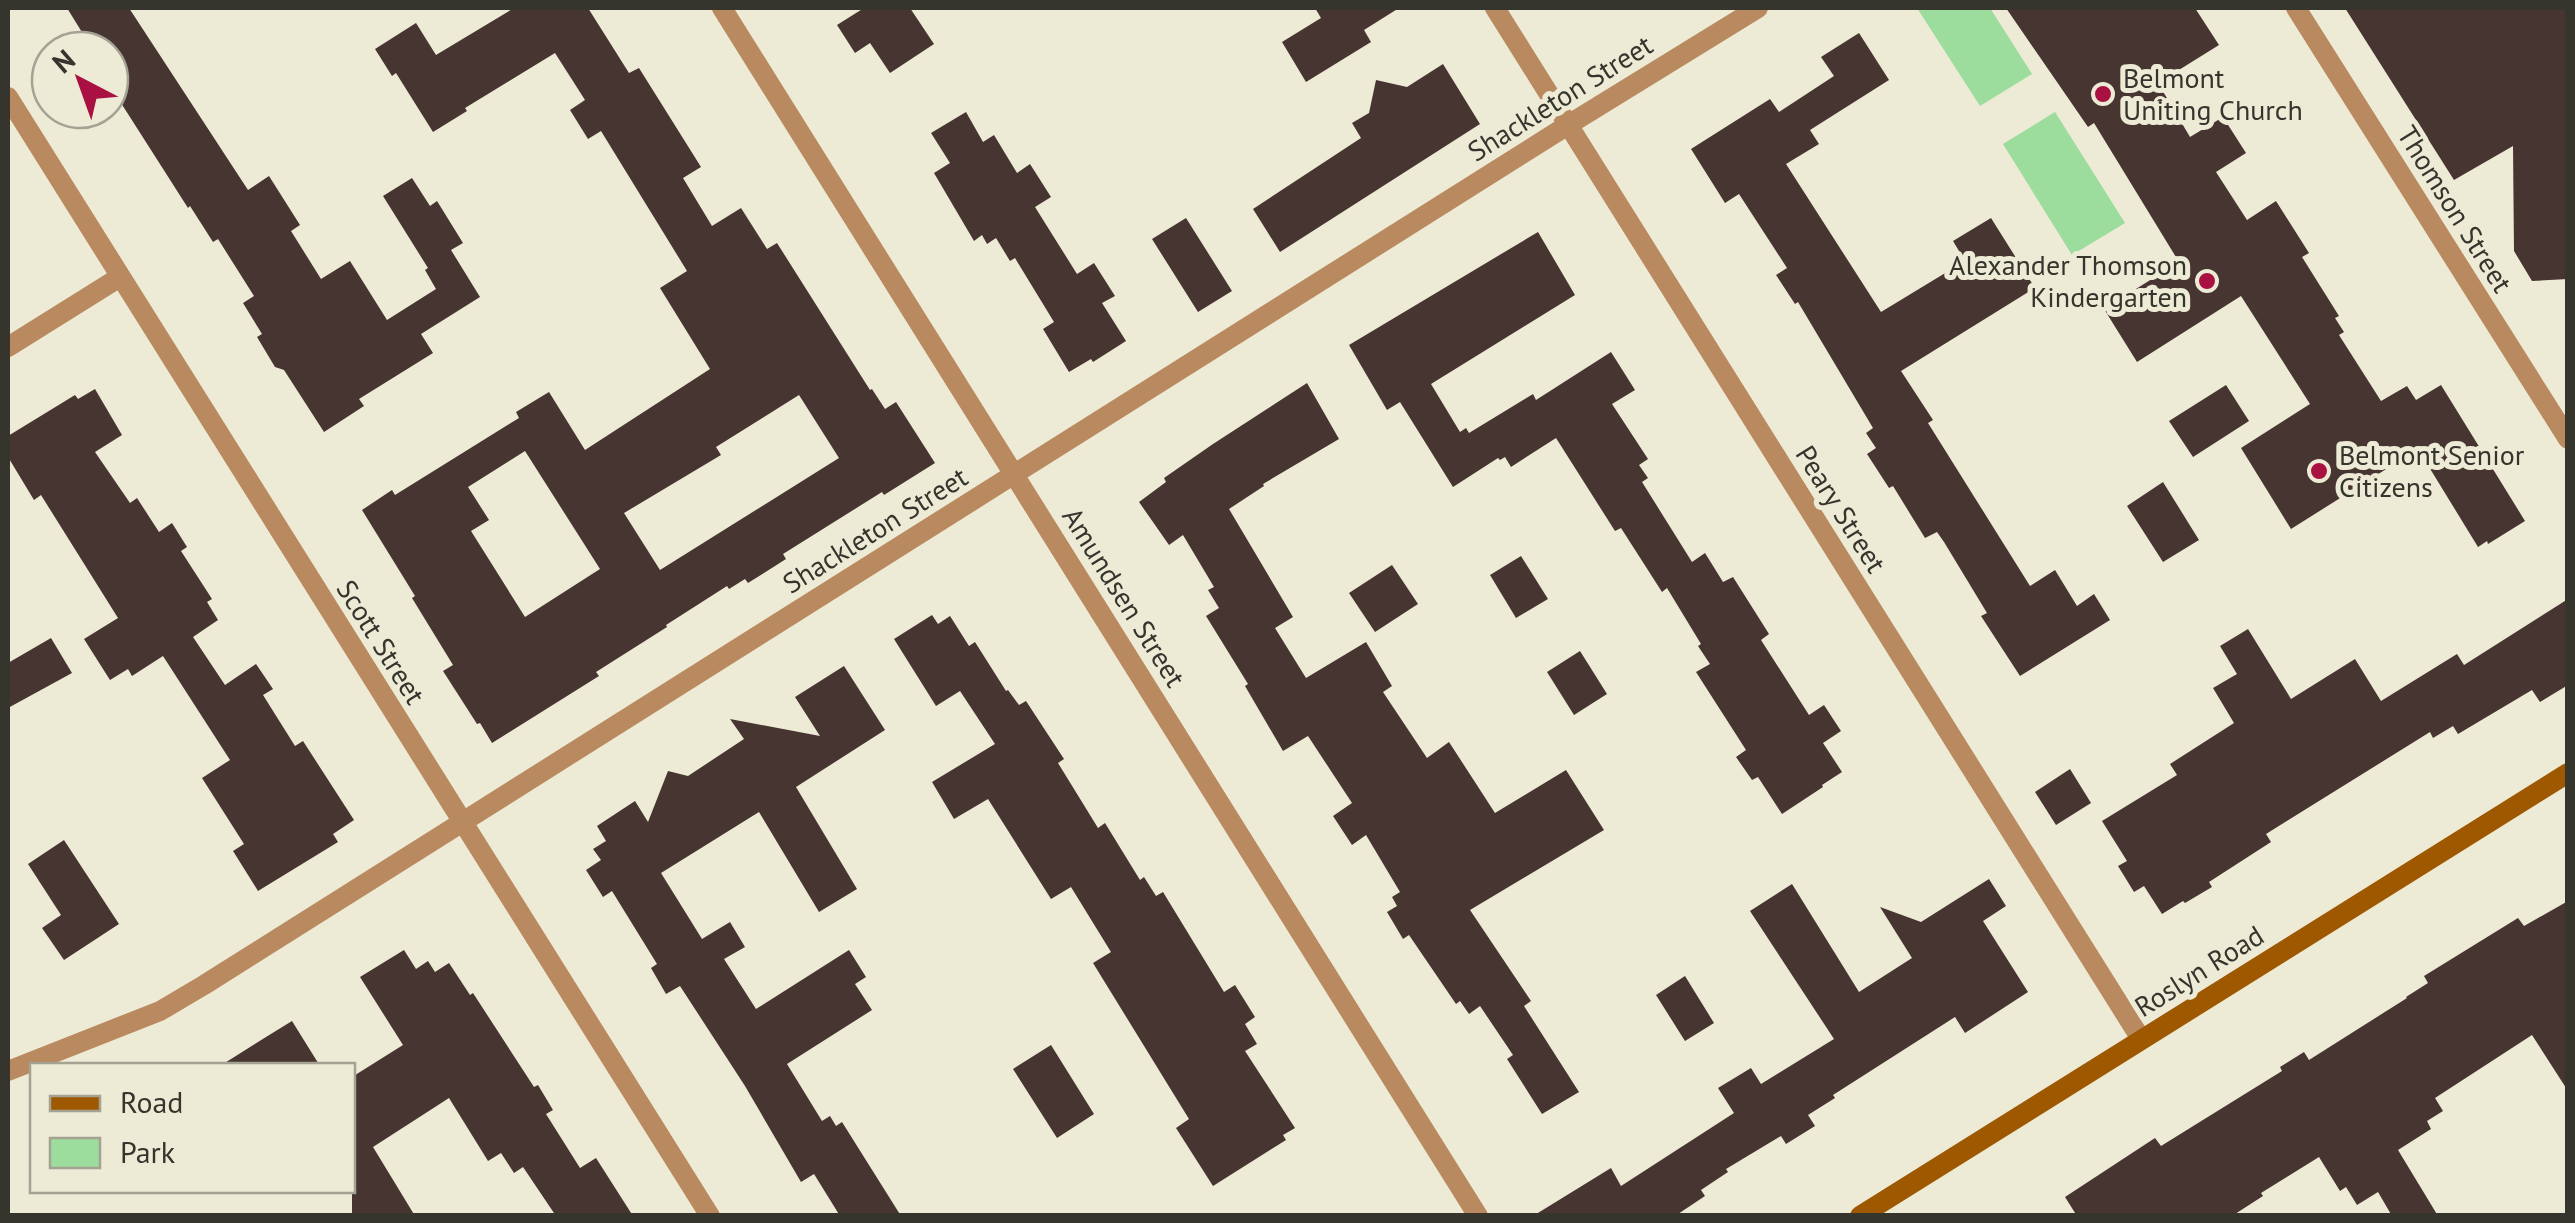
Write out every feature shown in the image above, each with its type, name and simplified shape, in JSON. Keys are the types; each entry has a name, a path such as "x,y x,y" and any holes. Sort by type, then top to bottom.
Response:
{"street":[{"name":"Amundsen Street","path":"722,8 1478,1216"},
{"name":"Peary Street","path":"1495,8 2141,1039"},
{"name":"Shackleton Street","path":"8,1071 160,1011 1758,8"},
{"name":"Thomson Street","path":"2296,8 2568,439"},
{"name":"Scott Street","path":"8,97 710,1216"},
{"path":"8,347 120,277"},
{"name":"Roslyn Road","path":"1860,1216 2568,773"}],"green space":[{"path":"1917,8 1990,8 2032,74 1980,106"},
{"path":"2055,112 2125,223 2072,255 2003,144"}],"building":[{"path":"67,8 129,8 248,190 269,176 300,225 291,231 321,279 350,261 387,320 436,289 425,270 428,268 383,196 412,178 430,206 437,201 463,243 451,250 480,297 421,334 433,353 359,399 364,406 324,432 284,370 275,367 257,337 262,334 243,303 254,296 218,239 213,242 188,208 130,117 130,30 81,30"},
{"path":"514,8 588,8 629,73 639,68 701,167 683,178 712,226 741,208 767,249 777,243 870,390 885,409 896,402 935,463 783,554 786,559 748,583 745,579 729,589 727,586 596,672 599,676 492,743 443,671 453,665 362,510 392,490 395,495 519,418 516,412 549,392 585,450 710,369 660,288 687,271 601,131 588,139 570,110 585,100 555,53 433,132 396,73 392,76 375,49 416,23 436,55","holes":["799,395 839,458 660,570 624,513 721,455 716,447","525,451 600,569 525,617 471,531 489,520 468,487"]},
{"path":"864,8 910,8 934,44 890,73 870,43 855,53 837,25"},
{"path":"1315,8 1399,8 1364,30 1371,42 1306,82 1282,42 1321,18"},
{"path":"2006,8 2195,8 2219,45 2158,83 2190,137 2223,117 2246,153 2216,172 2247,220 2276,201 2309,253 2302,257 2339,316 2335,318 2344,332 2339,335 2381,401 2407,386 2416,400 2441,385 2525,521 2478,547 2418,449 2291,529 2241,448 2310,404 2241,296 2137,362 2104,309 2179,262 2094,123 2088,127"},
{"path":"2345,8 2568,8 2568,279 2532,281 2514,251 2513,146 2454,180"},
{"path":"1859,33 1889,80 1810,130 1819,144 1786,164 1881,312 1965,261 1953,241 1991,218 2035,288 1901,371 1933,420 1928,423 2030,586 2055,570 2077,606 2094,594 2110,620 2020,676 1981,616 1987,613 1944,542 1937,532 1925,538 1893,486 1889,488 1867,454 1876,448 1866,433 1873,428 1798,302 1795,304 1776,275 1787,268 1739,194 1725,203 1691,149 1770,99 1779,112 1834,76 1821,57"},
{"path":"1443,64 1480,124 1280,252 1253,209 1361,138 1352,123 1369,113 1376,80 1407,87"},
{"path":"966,112 983,142 994,135 1017,173 1030,164 1051,197 1035,207 1077,274 1094,263 1115,296 1102,303 1126,341 1093,362 1091,359 1069,372 1043,329 1054,322 1015,258 1010,261 996,238 987,244 982,235 974,241 934,173 950,163 931,133"},
{"path":"1186,218 1232,291 1198,312 1152,239"},
{"path":"1538,232 1575,295 1431,384 1460,432 1466,428 1469,433 1533,394 1536,400 1611,352 1635,390 1612,404 1648,459 1639,465 1648,478 1642,482 1692,562 1705,553 1723,582 1733,577 1769,634 1761,640 1809,715 1824,705 1841,731 1823,743 1842,772 1782,814 1758,777 1752,780 1736,757 1746,750 1696,672 1710,664 1698,646 1701,644 1667,588 1662,592 1621,528 1615,531 1556,438 1511,467 1505,457 1498,458 1453,487 1400,402 1387,410 1349,345"},
{"path":"1307,383 1339,439 1229,509 1293,617 1275,628 1306,678 1366,642 1392,686 1383,692 1427,758 1449,742 1495,813 1566,770 1604,830 1470,910 1531,1001 1524,1006 1579,1092 1542,1114 1507,1059 1513,1055 1480,1006 1469,1014 1460,1001 1456,1004 1409,935 1403,939 1387,912 1397,906 1392,897 1400,892 1366,835 1352,845 1333,816 1352,803 1308,736 1283,751 1206,616 1219,608 1208,590 1214,587 1183,535 1169,545 1139,502 1166,482 1164,478"},
{"path":"2226,385 2249,421 2193,457 2169,421"},
{"path":"95,389 122,435 95,452 130,503 137,498 159,532 172,523 187,547 181,551 212,599 207,602 218,620 193,637 225,685 256,664 273,689 263,695 295,746 303,741 354,820 333,834 338,842 258,891 233,851 244,844 202,778 230,760 163,656 132,676 128,669 110,680 84,639 118,618 41,495 34,500 8,457 8,436 75,395 78,399"},
{"path":"2163,482 2199,540 2163,562 2127,506"},
{"path":"1521,556 1548,599 1516,618 1490,575"},
{"path":"1392,565 1418,604 1375,632 1349,593"},
{"path":"2568,599 2568,685 2540,702 2532,690 2458,734 2453,726 2433,738 2430,732 2266,834 2271,842 2209,882 2212,887 2162,914 2144,886 2134,892 2118,866 2127,861 2102,821 2177,775 2170,764 2234,723 2213,688 2237,674 2220,646 2248,629 2291,699 2355,659 2381,701 2457,654 2464,665"},
{"path":"932,615 938,624 950,616 969,646 975,642 1006,691 1019,705 1026,701 1064,759 1058,763 1098,828 1105,823 1140,880 1144,877 1156,896 1163,892 1224,992 1235,985 1255,1017 1245,1024 1257,1044 1245,1051 1295,1128 1283,1135 1286,1140 1213,1186 1176,1128 1189,1119 1093,963 1111,952 1071,887 1051,899 988,799 954,819 932,782 995,744 960,691 936,706 894,639"},
{"path":"51,638 72,673 8,708 8,663"},
{"path":"1580,651 1607,694 1574,715 1547,672"},
{"path":"844,666 885,730 796,787 857,889 819,912 759,812 661,873 702,939 730,922 745,947 724,959 756,1009 849,950 866,977 855,984 872,1010 787,1064 822,1121 830,1116 836,1126 842,1122 901,1216 840,1216 814,1174 801,1182 680,986 666,994 651,968 657,964 612,891 603,897 586,870 601,860 593,849 606,841 597,826 635,801 648,822 668,771 688,776 744,739 730,719 820,736 795,697"},
{"path":"2070,769 2091,803 2056,825 2035,792"},
{"path":"64,840 119,924 64,960 42,928 61,915 28,864"},
{"path":"1989,879 2006,906 1983,921 2028,992 1965,1033 1955,1017 1833,1095 1835,1098 1808,1115 1815,1126 1786,1144 1781,1136 1726,1169 1728,1172 1701,1190 1705,1196 1675,1216 1533,1216 1611,1168 1621,1186 1734,1113 1718,1088 1751,1068 1761,1084 1834,1039 1750,911 1792,884 1859,992 1912,958 1880,907 1921,922"},
{"path":"2568,901 2568,1091 2532,1035 2435,1098 2443,1111 2427,1121 2431,1129 2398,1150 2438,1216 2392,1216 2378,1192 2357,1205 2346,1187 2340,1191 2319,1157 2232,1216 2077,1216 2065,1197 2155,1138 2161,1146 2282,1071 2280,1067 2304,1052 2309,1060 2428,983 2424,976 2518,918 2524,926"},
{"path":"404,950 416,969 428,961 435,972 449,963 534,1087 538,1085 553,1110 546,1114 580,1168 596,1158 633,1216 556,1216 523,1167 514,1173 501,1153 488,1161 449,1098 373,1147 415,1216 352,1216 355,1075 403,1045 360,977"},
{"path":"1685,976 1714,1023 1685,1041 1656,995"},
{"path":"292,1021 318,1063 225,1063"},
{"path":"1051,1045 1094,1114 1057,1138 1013,1069"}],"place":[{"name":"Belmont Uniting Church","path":"2103,94"},
{"name":"Alexander Thomson Kindergarten","path":"2207,281"},
{"name":"Belmont Senior Citizens","path":"2319,471"}]}
